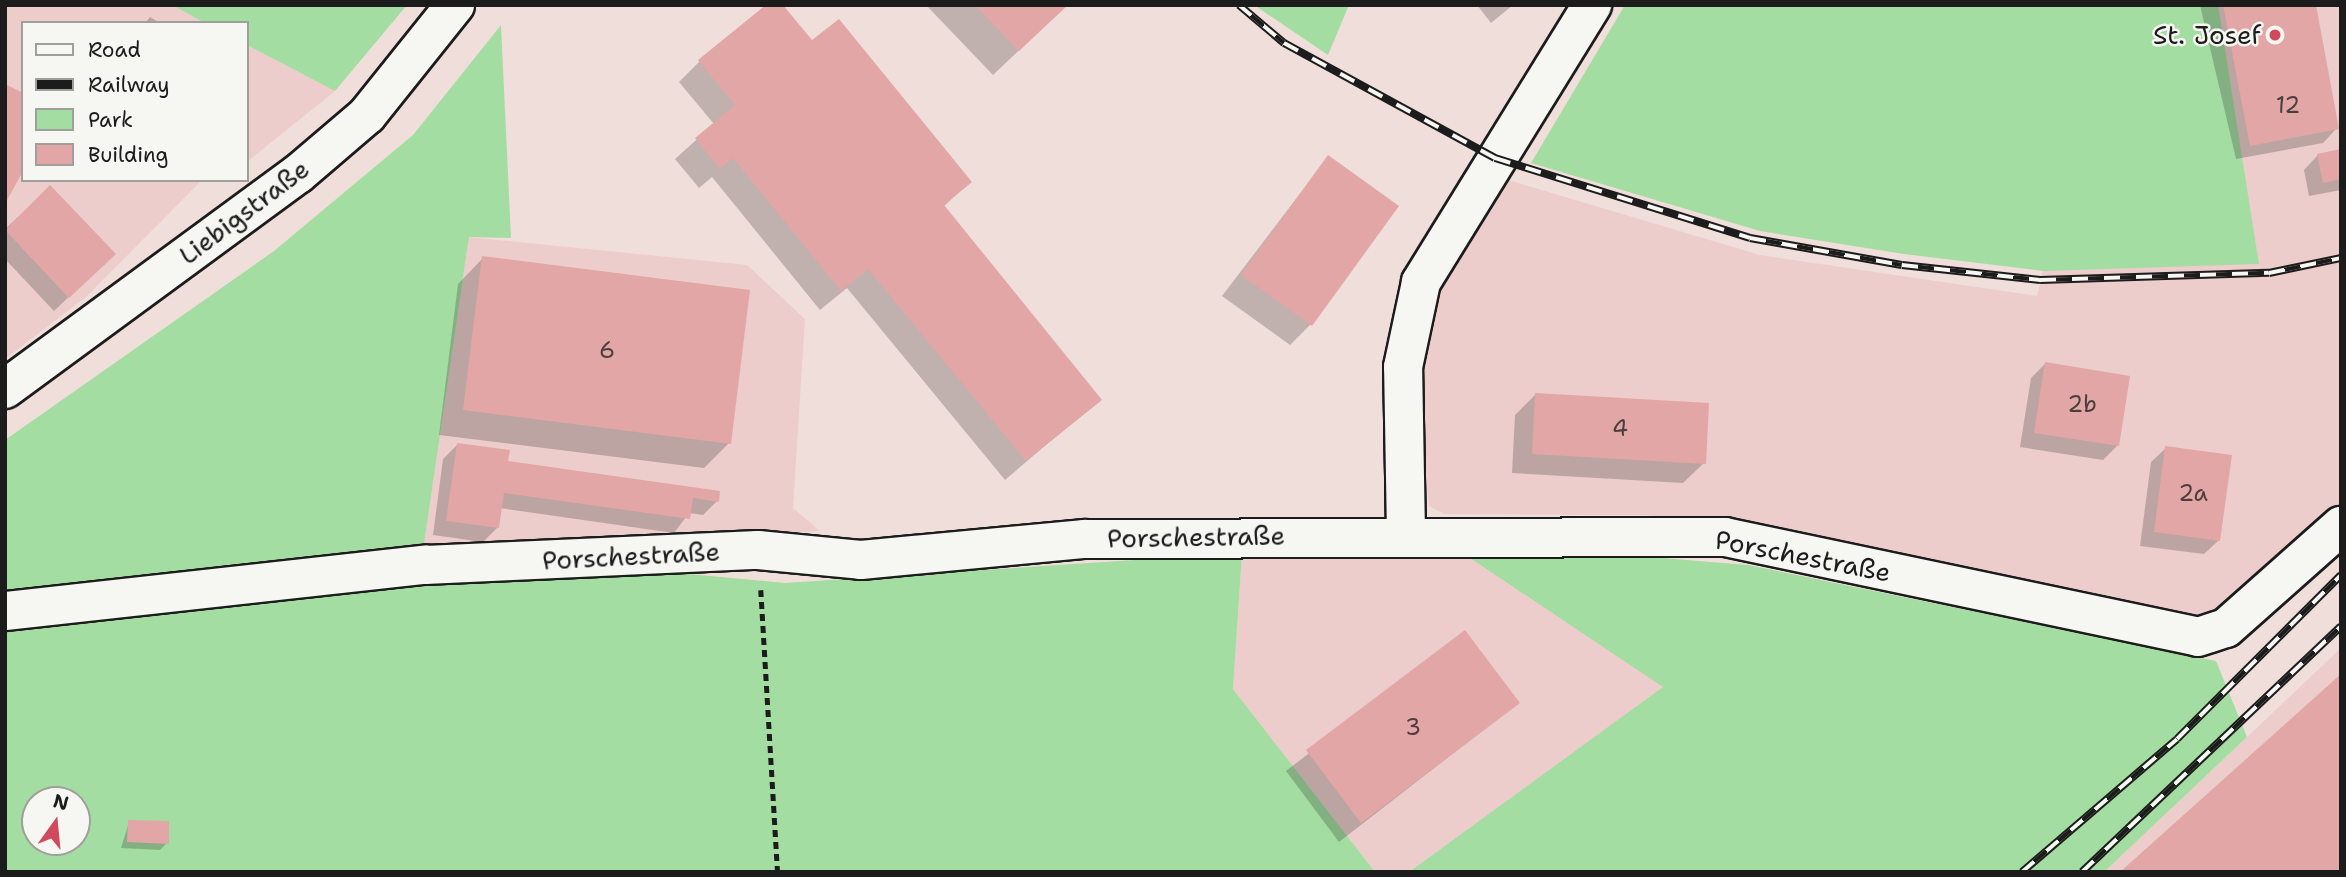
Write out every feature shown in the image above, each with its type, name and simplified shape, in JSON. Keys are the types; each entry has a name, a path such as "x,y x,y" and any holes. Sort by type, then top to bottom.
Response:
{"street":[{"name":"Liebigstraße","path":"5,389 298,174 367,115 455,5"},
{"path":"1406,534 1404,366 1421,282 1592,5"},
{"name":"Porschestraße","path":"5,611 425,565 758,550 861,560 1086,539 1406,534 1725,537 2198,637 2226,628 2341,526"}],"path":[{"path":"758,550 778,872"}],"shaded area":[{"path":"5,5 172,5 201,21 21,21 21,182 200,182 86,297 5,359"},
{"path":"2076,5 2341,5 2341,504 2198,624 1757,526 1644,515 1444,514 1429,506 1416,369 1434,287 1498,177 1760,255 2037,296 2043,271 1977,262"},
{"path":"248,46 335,91 248,161"},
{"path":"469,237 747,265 805,319 793,508 820,531 423,551"},
{"path":"1242,553 1470,558 1664,687 1409,872 1375,872 1233,689"},
{"path":"2341,648 2341,872 2104,872 2247,737"}],"green space":[{"path":"172,5 407,5 335,91 248,46 248,21 201,21"},
{"path":"1254,5 1349,5 1328,55"},
{"path":"1625,5 2218,5 2259,264 2044,271 1904,254 1760,231 1531,163"},
{"path":"501,25 511,238 469,237 423,551 5,594 5,440 274,251 413,135"},
{"path":"1242,553 1233,689 1375,872 5,872 5,625 502,574 624,568 785,583"},
{"path":"1613,554 1748,565 2216,661 2247,737 2104,872 1409,872 1663,687 1470,558"}],"building":[{"path":"766,5 783,5 812,40 839,19 972,182 944,205 1102,400 1026,461 868,269 841,291 733,158 720,169 695,138 735,105 698,60"},
{"path":"975,5 1068,5 1019,51"},
{"path":"2223,5 2316,5 2339,129 2250,146"},
{"path":"5,84 21,92 21,175 5,204"},
{"path":"2341,149 2341,179 2323,183 2317,154"},
{"path":"1328,155 1399,206 1312,326 1241,275"},
{"path":"50,185 116,254 69,298 5,230"},
{"path":"482,256 750,290 731,444 463,410"},
{"path":"2045,362 2130,376 2119,446 2034,433"},
{"path":"1535,393 1709,403 1706,464 1532,454"},
{"path":"457,443 510,450 508,461 720,491 719,502 693,498 690,519 504,493 499,528 446,521"},
{"path":"2165,446 2232,455 2220,541 2154,532"},
{"path":"1465,630 1520,703 1361,823 1306,750"},
{"path":"2341,674 2341,872 2120,872"},
{"path":"128,820 169,821 169,844 127,842"}],"railway":[{"path":"1239,5 1284,43 1495,158 1750,238 1902,265 2040,280 2269,273 2341,258"},
{"path":"2022,872 2177,739 2341,575"},
{"path":"2082,872 2341,626"}],"place":[{"name":"St. Josef","path":"2275,35"}]}
